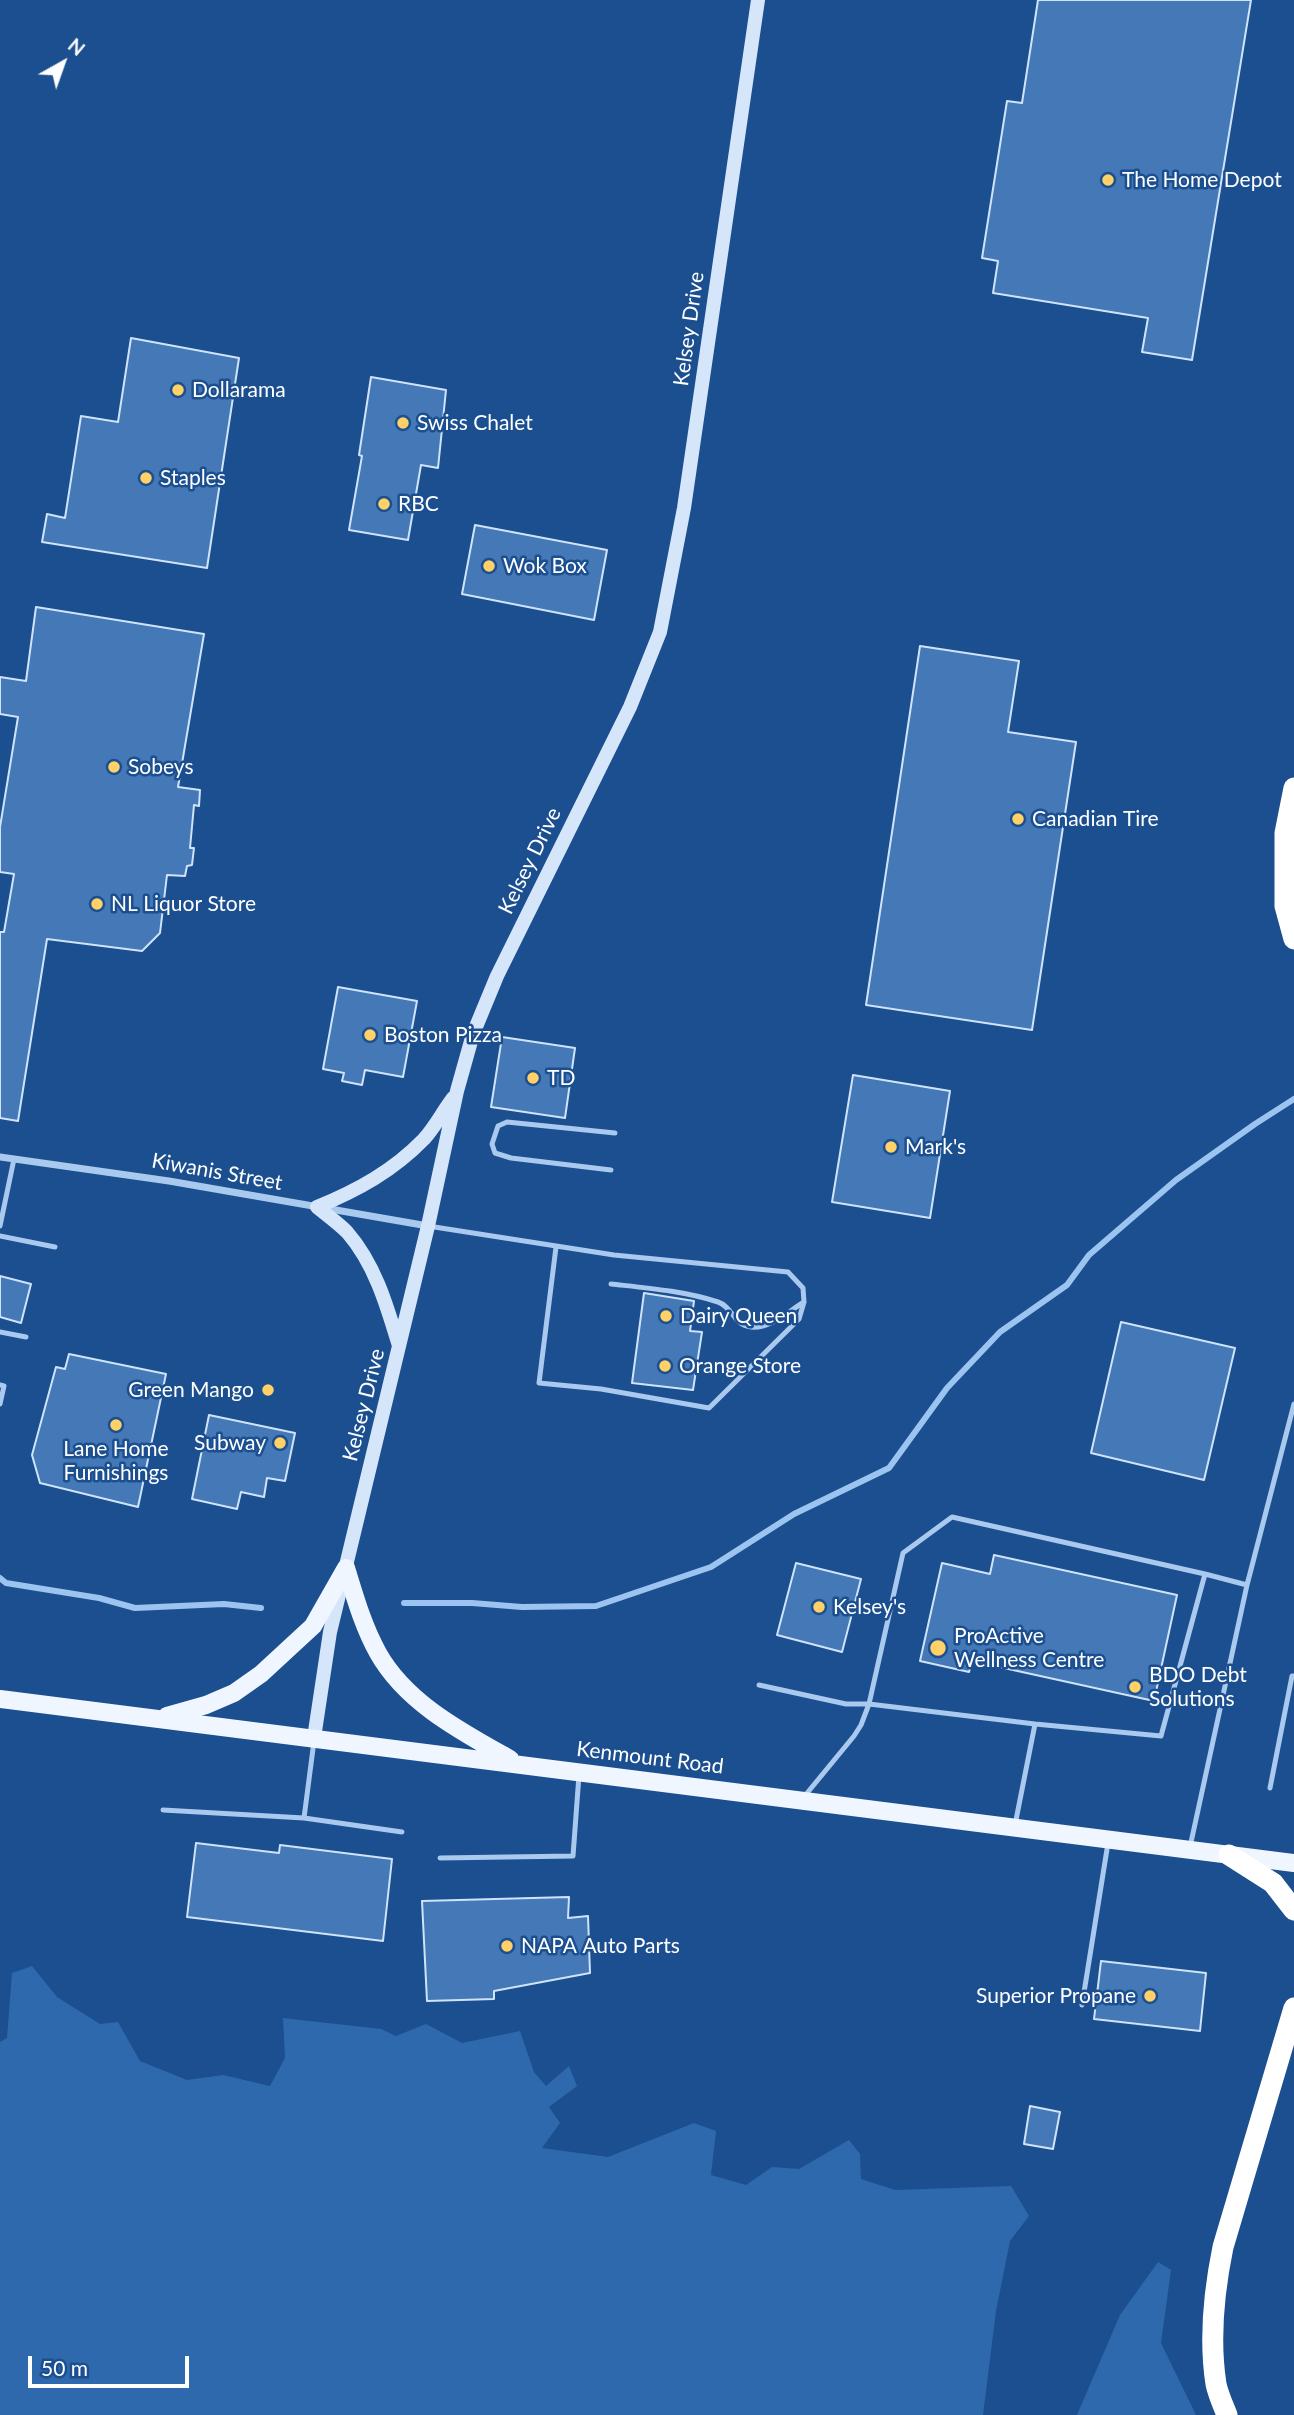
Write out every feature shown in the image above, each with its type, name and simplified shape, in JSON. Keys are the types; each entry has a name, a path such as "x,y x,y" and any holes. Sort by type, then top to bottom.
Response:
{"highway":[{"path":"1294,788 1285,833 1285,906 1294,939"},
{"path":"1229,1855 1273,1883 1294,1910"},
{"path":"1227,2415 1217,2386 1214,2362 1216,2282 1223,2246 1293,2008"}],"main road":[{"name":"Kelsey Drive","path":"314,1738 330,1632 428,1226 457,1091 473,1034 484,1006 630,707 660,632 684,508 758,0"},
{"path":"399,1347 385,1298 368,1263 346,1231 317,1207 360,1189 395,1166 426,1137 457,1091"},
{"path":"157,1719 206,1705 234,1693 261,1674 313,1626 346,1568"},
{"path":"346,1568 362,1621 379,1655 399,1682 463,1733 519,1764"},
{"name":"Kenmount Road","path":"0,1699 1294,1863"}],"street":[{"name":"Kiwanis Street","path":"0,1157 169,1181 428,1226"}],"lane":[{"path":"611,1170 511,1158 495,1153 492,1144 498,1126 506,1122 615,1133"},
{"path":"0,1226 14,1159"},
{"path":"428,1226 614,1255 788,1272 803,1288 804,1302 799,1319 709,1408 601,1389 539,1383 556,1247"},
{"path":"0,1236 55,1247"},
{"path":"611,1284 689,1294 720,1303 728,1307 733,1318 740,1324 752,1327 777,1319 804,1302"},
{"path":"0,1332 26,1337"},
{"path":"0,1385 4,1386 0,1404"},
{"path":"1190,1850 1247,1585 1294,1404"},
{"path":"801,1800 861,1725 869,1704 903,1553 951,1517 1247,1585"},
{"path":"759,1685 846,1704 869,1704 1161,1737 1205,1574"},
{"path":"1270,1788 1294,1676"},
{"path":"1014,1828 1035,1724"},
{"path":"304,1818 314,1738"},
{"path":"440,1858 573,1857 579,1772"},
{"path":"163,1810 304,1818 402,1832"},
{"path":"1083,2005 1108,1840"}],"shaded area":[{"path":"32,1966 57,1997 100,2024 118,2022 140,2061 187,2080 223,2075 270,2086 285,2058 283,2018 381,2029 396,2036 426,2024 462,2043 520,2031 534,2072 546,2086 569,2066 577,2086 549,2107 560,2123 542,2148 608,2157 694,2123 716,2131 711,2175 746,2185 772,2167 799,2169 849,2140 860,2154 861,2179 895,2190 1011,2186 1029,2216 1010,2241 996,2311 983,2415 0,2415 0,2042 7,2038 12,1973"},
{"path":"1158,2262 1171,2270 1161,2343 1196,2415 1077,2415 1120,2315"}],"building":[{"name":"The Home Depot","path":"1038,0 1251,0 1192,360 1142,352 1148,318 993,293 998,261 982,258 1007,101 1022,103"},
{"name":"Staples","path":"131,338 239,358 207,568 42,542 47,514 65,518 81,416 118,422"},
{"path":"371,377 446,390 438,468 421,465 408,540 349,530 362,456 359,455"},
{"path":"475,525 607,550 594,620 462,594"},
{"path":"36,607 204,634 178,787 200,790 199,806 194,805 190,848 194,848 192,865 187,866 185,876 167,875 160,933 142,951 47,939 18,1121 0,1118 0,932 4,932 14,874 0,872 0,827 18,717 0,714 0,677 26,681"},
{"path":"920,646 1019,661 1008,732 1076,742 1032,1030 866,1005"},
{"name":"Boston Pizza","path":"338,987 417,1001 403,1077 365,1070 362,1085 342,1081 344,1073 323,1069"},
{"name":"TD","path":"502,1037 575,1048 565,1118 491,1107"},
{"name":"Mark's","path":"853,1075 950,1091 930,1218 832,1202"},
{"path":"0,1276 31,1284 21,1323 0,1317"},
{"path":"644,1293 694,1301 690,1331 702,1332 693,1390 632,1383"},
{"path":"1121,1322 1235,1348 1204,1480 1091,1453"},
{"path":"69,1354 166,1374 138,1507 40,1483 32,1455 56,1367 65,1369"},
{"path":"209,1415 295,1433 285,1481 267,1478 264,1497 241,1492 237,1509 192,1499"},
{"path":"994,1555 1177,1595 1154,1701 972,1661 969,1672 920,1661 942,1563 990,1574"},
{"name":"Kelsey's","path":"796,1563 861,1579 842,1652 777,1635"},
{"path":"196,1843 279,1853 280,1845 392,1859 383,1941 187,1917"},
{"name":"NAPA Auto Parts","path":"569,1897 568,1918 588,1916 590,1973 494,1991 494,1999 427,2001 422,1901"},
{"name":"Superior Propane","path":"1101,1961 1206,1973 1200,2031 1094,2019"},
{"path":"1030,2106 1060,2112 1053,2149 1024,2144"}],"waterway":[{"path":"404,1603 472,1603 522,1607 596,1606 711,1567 794,1514 889,1468 947,1388 1000,1332 1067,1285 1089,1255 1176,1180 1294,1099"},
{"path":"0,1578 6,1583 99,1598 135,1608 224,1604 261,1608"}],"place":[{"name":"The Home Depot","path":"1108,180"},
{"name":"Dollarama","path":"178,390"},
{"name":"Swiss Chalet","path":"403,423"},
{"name":"Staples","path":"146,478"},
{"name":"RBC","path":"384,504"},
{"name":"Wok Box","path":"489,566"},
{"name":"Sobeys","path":"114,767"},
{"name":"Canadian Tire","path":"1018,819"},
{"name":"NL Liquor Store","path":"97,904"},
{"name":"Boston Pizza","path":"370,1035"},
{"name":"TD","path":"533,1078"},
{"name":"Mark's","path":"891,1147"},
{"name":"Dairy Queen","path":"666,1316"},
{"name":"Orange Store","path":"665,1366"},
{"name":"Green Mango","path":"268,1390"},
{"name":"Lane Home Furnishings","path":"116,1425"},
{"name":"Subway","path":"280,1443"},
{"name":"Kelsey's","path":"819,1607"},
{"name":"ProActive Wellness Centre","path":"938,1648"},
{"name":"BDO Debt Solutions","path":"1135,1687"},
{"name":"NAPA Auto Parts","path":"507,1946"},
{"name":"Superior Propane","path":"1150,1996"}]}
